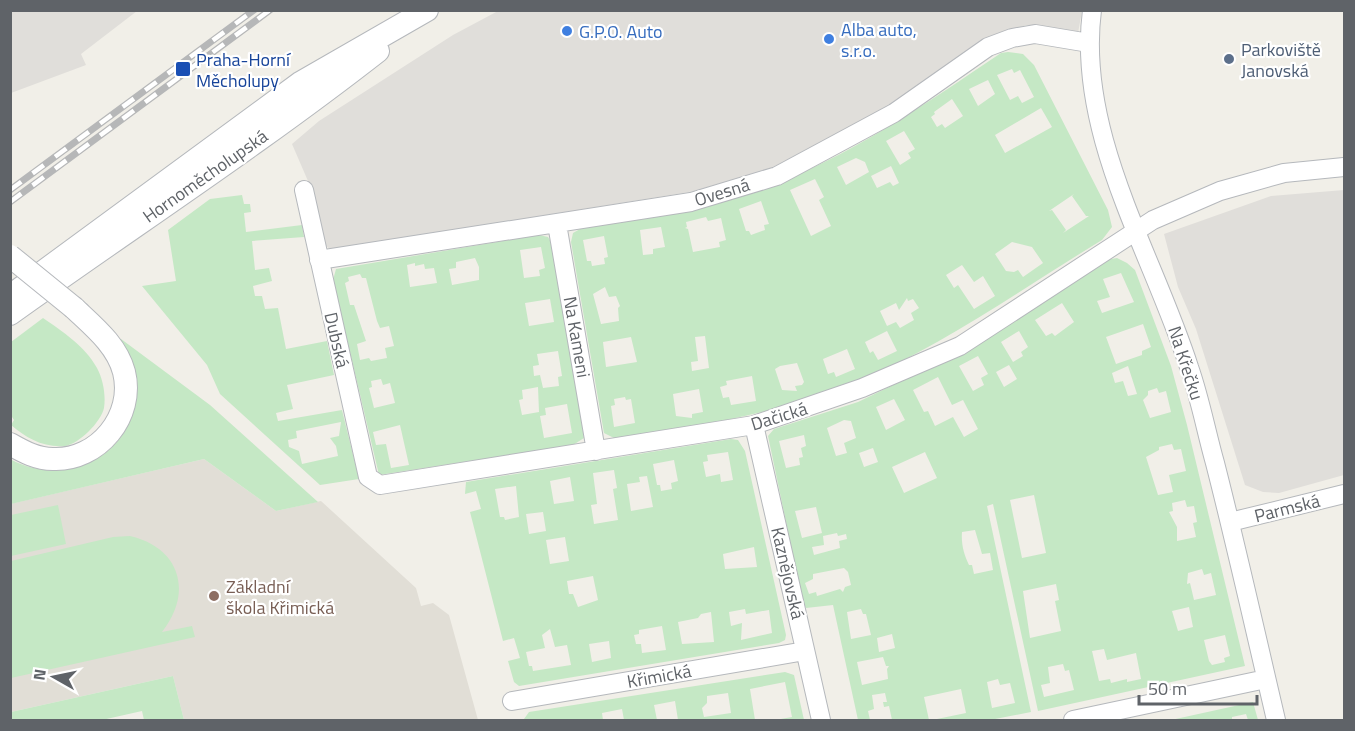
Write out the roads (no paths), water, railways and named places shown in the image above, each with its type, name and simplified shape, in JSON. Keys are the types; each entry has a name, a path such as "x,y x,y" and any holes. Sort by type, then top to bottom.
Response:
{"street":[{"name":"Hornoměcholupská","path":"10,296 300,83 427,10"},
{"name":"Na Křečku","path":"1092,10 1089,43 1096,113 1136,230 1162,291 1190,368 1230,522 1276,720"},
{"name":"Hornoměcholupská","path":"10,314 309,105 384,46 394,31"},
{"name":"Ovesná","path":"319,260 691,202 777,176 894,113 988,47 1012,38 1035,34 1089,43"},
{"name":"Dačická","path":"380,485 754,425 862,388 960,346 1153,220 1220,191 1284,173 1344,167"},
{"name":"Dubská","path":"304,190 368,477 380,485"},
{"name":"Na Kameni","path":"557,224 596,451"},
{"path":"10,256 102,334 119,358 124,373 126,392 119,419 101,443 87,453 56,460 41,458 10,444"},
{"name":"Kaznějovská","path":"754,425 821,720"},
{"name":"Parmská","path":"1230,522 1344,494"},
{"name":"Křimická","path":"512,701 805,651"},
{"path":"1073,720 1266,679"}],"railway":[{"path":"10,190 254,10"},
{"path":"10,202 270,10"}],"place":[{"name":"G.P.O. Auto","path":"567,31"},
{"name":"Alba auto, s.r.o.","path":"829,39"},
{"name":"Parkoviště Janovská","path":"1229,59"},
{"name":"Praha-Horní Měcholupy","path":"183,69"},
{"name":"Základní škola Křimická","path":"214,596"}]}
